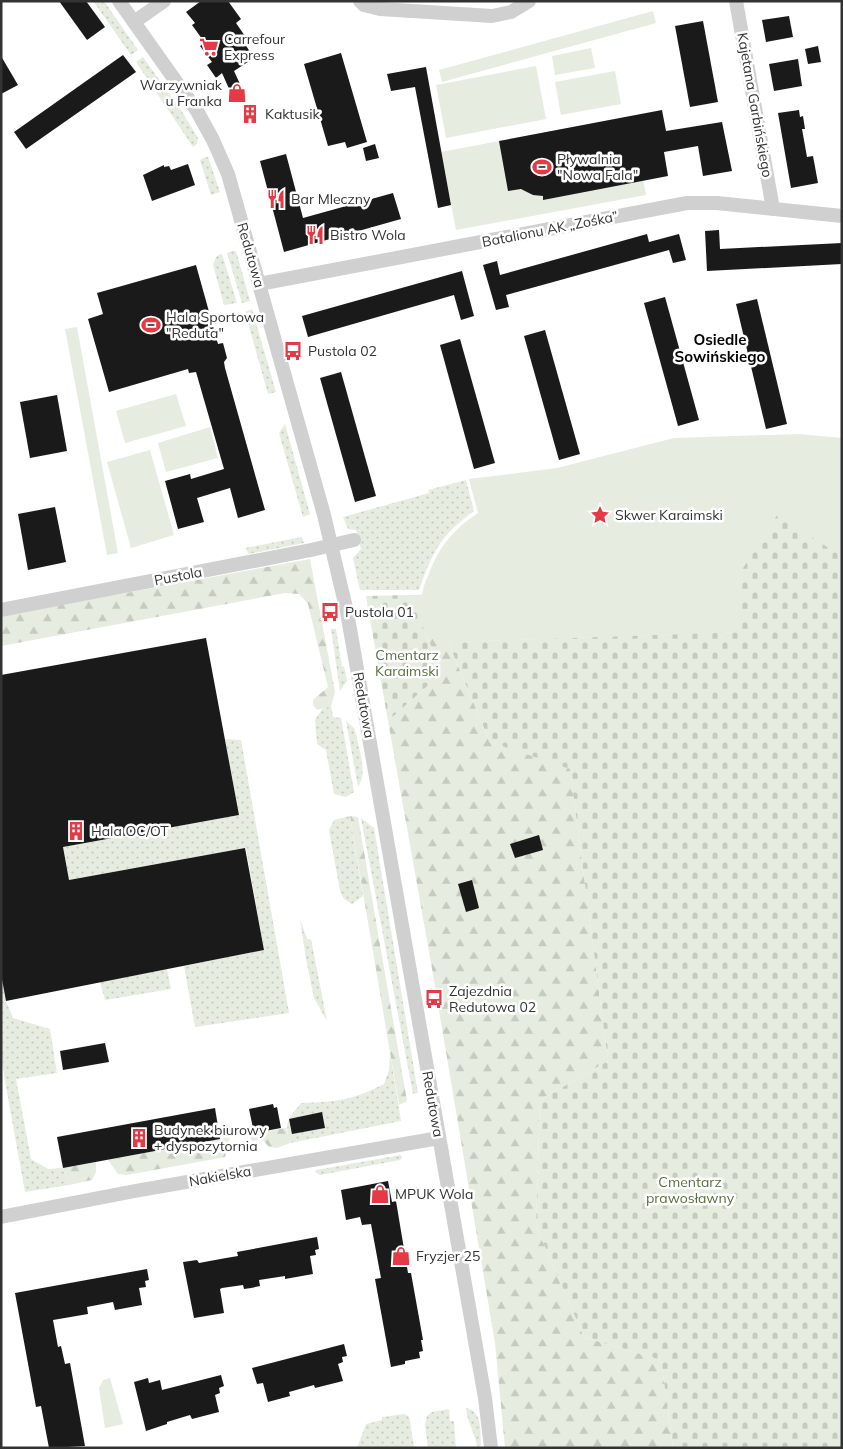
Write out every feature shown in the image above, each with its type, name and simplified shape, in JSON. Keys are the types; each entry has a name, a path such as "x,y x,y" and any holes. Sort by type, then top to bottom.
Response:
{"street":[{"name":"Redutowa","path":"119,1 197,111 213,140 228,174 332,545 347,612 375,764 486,1408 491,1448"},
{"path":"134,22 164,1"},
{"path":"360,1 364,5 380,9 492,16 511,12 529,1"},
{"name":"Kajetana Garbińskiego","path":"736,1 773,209"},
{"name":"Batalionu AK „Zośka”","path":"260,284 687,203 718,203 842,216"},
{"name":"Pustola","path":"1,610 354,540"},
{"name":"Nakielska","path":"1,1217 135,1191 439,1138"}],"green space":[{"path":"93,1 104,1 138,50 131,55"},
{"path":"653,11 656,23 442,82 439,70"},
{"path":"591,48 595,68 555,75 552,56"},
{"path":"143,57 181,110 198,138 197,144 193,147 136,62"},
{"path":"536,66 546,119 446,138 436,85"},
{"path":"615,71 621,104 561,115 555,82"},
{"name":"Pływalnia \"Nowa Fala\"","path":"631,116 646,195 456,230 441,152"},
{"path":"208,157 220,192 211,195 200,160"},
{"path":"236,251 250,301 242,303 227,253"},
{"path":"222,254 237,303 224,305 213,265 216,257"},
{"path":"252,309 276,392 268,394 245,312"},
{"path":"77,327 118,553 107,555 65,329"},
{"path":"176,394 186,426 125,443 116,411"},
{"path":"285,424 310,514 303,517 279,433"},
{"path":"210,427 218,458 166,472 158,443"},
{"path":"799,434 842,438 842,556 777,515 739,574 738,632 448,642 421,623 410,595 422,595 424,585 441,548 461,525 478,513 469,479 557,468 674,438"},
{"path":"150,450 174,535 131,548 107,462"},
{"path":"466,480 474,511 453,528 439,545 419,590 360,590 353,558 361,549 356,530 348,529 343,517 429,493 428,490"},
{"path":"842,484 842,556 777,515 739,574 738,632 448,642 490,742 570,768 608,1061 540,1100 536,1226 584,1337 661,1360 673,1448 505,1448 495,1343 388,721 442,673 410,595 681,589 724,520 739,510 786,488"},
{"name":"Cmentarz prawosławny","path":"777,515 842,556 842,1448 673,1448 661,1360 584,1337 536,1226 540,1100 608,1061 570,769 490,742 448,642 737,632 739,574"},
{"path":"302,537 304,543 249,554 245,548"},
{"path":"310,559 335,692 331,706 317,710 313,705 313,700 328,687 308,604 299,594 285,593 1,646 1,616"},
{"name":"Cmentarz Karaimski","path":"410,595 442,673 388,721 366,596"},
{"path":"331,629 336,629 342,667 344,666 347,681 340,691"},
{"path":"331,706 333,717 341,718 354,792 346,797 334,794 326,750 317,744 315,720 322,709"},
{"path":"346,721 354,728 361,754 363,768 358,787"},
{"path":"225,739 241,740 289,1013 195,1027 184,966 264,950 246,848 69,880 63,847 239,815"},
{"path":"350,816 363,896 352,904 344,899 340,891 329,830 334,820"},
{"path":"350,816 358,817 407,1101 399,1105"},
{"path":"361,818 374,828 418,1093 413,1094"},
{"path":"300,919 307,939 311,939 327,1021 314,998"},
{"path":"167,969 171,989 105,1000 100,982"},
{"path":"1,974 6,1001 13,1018 50,1029 57,1073 16,1079 31,1159 48,1169 63,1168 69,1185 25,1192 1,1053"},
{"path":"390,1053 401,1121 290,1143 287,1130 288,1121 301,1103 325,1102 354,1097 384,1084 389,1070"},
{"path":"286,1128 290,1143 277,1148 269,1147 262,1139 252,1141 248,1134"},
{"path":"230,1137 225,1157 127,1175 118,1174 108,1160"},
{"path":"401,1155 402,1158 400,1160 320,1175 315,1172 316,1170"},
{"path":"96,1162 96,1172 92,1180 69,1185 63,1168"},
{"path":"110,1378 123,1424 105,1428 99,1388 103,1380"},
{"path":"466,1408 475,1413 480,1423 481,1445 479,1448 477,1448"},
{"path":"449,1409 450,1421 454,1421 456,1448 428,1448 425,1425 427,1416 432,1412"},
{"path":"404,1414 410,1420 414,1448 357,1448 366,1424 382,1420 382,1417"}],"building":[{"path":"59,1 86,1 105,27 87,40"},
{"path":"201,1 228,1 241,19 236,23 247,39 243,41 254,58 234,71 245,95 234,100 222,73 216,78 207,65 212,62 200,46 205,43 192,25 195,23 186,12"},
{"path":"789,16 793,37 766,42 762,20"},
{"path":"703,21 718,102 690,107 675,26"},
{"path":"818,46 821,62 808,64 805,49"},
{"path":"341,53 367,142 347,148 345,142 328,146 304,64"},
{"path":"123,55 136,72 26,149 14,132"},
{"path":"1,56 18,85 1,94"},
{"path":"798,59 802,86 774,91 769,64"},
{"path":"426,67 451,205 438,208 415,87 391,91 387,74"},
{"path":"662,110 666,131 722,122 732,171 703,176 698,146 664,152 668,176 543,200 543,196 533,195 521,189 508,191 499,141"},
{"path":"799,110 800,117 803,116 805,129 802,129 807,157 813,156 818,183 791,188 778,113"},
{"path":"375,144 379,158 366,161 363,148"},
{"path":"286,154 303,218 393,193 401,219 284,252 260,161"},
{"path":"188,164 195,185 152,201 143,175 164,165 164,167 169,166 171,170"},
{"path":"719,230 720,249 842,243 842,264 707,271 705,231"},
{"path":"647,234 649,242 679,234 686,260 673,263 669,250 506,295 509,307 496,310 483,265 497,261 500,275"},
{"name":"Hala Sportowa \"Reduta\"","path":"196,265 218,344 223,343 227,358 224,362 225,368 265,510 238,518 230,488 197,498 204,522 178,529 165,481 190,474 191,479 224,469 196,372 189,373 188,369 109,392 88,319 103,314 97,293"},
{"path":"462,271 474,316 461,320 454,295 308,337 302,316"},
{"path":"665,297 699,420 678,426 644,303"},
{"path":"757,299 787,424 766,429 736,304"},
{"path":"545,330 580,454 559,460 524,336"},
{"path":"460,339 495,463 474,469 440,345"},
{"path":"341,372 376,496 355,502 320,378"},
{"path":"57,395 67,451 30,458 20,402"},
{"path":"55,507 66,562 28,570 18,514"},
{"name":"Hala OC/OT","path":"206,638 239,815 63,847 69,880 245,848 264,950 6,1001 1,974 1,675"},
{"path":"539,835 543,850 515,858 510,844"},
{"path":"472,880 479,908 466,912 458,884"},
{"path":"105,1043 109,1062 63,1070 60,1051"},
{"path":"273,1104 274,1108 277,1107 281,1128 254,1133 249,1109"},
{"name":"Budynek biurowy + dyspozytornia","path":"215,1108 220,1139 63,1168 57,1137"},
{"path":"322,1112 325,1128 292,1134 289,1119"},
{"path":"388,1181 392,1202 396,1201 408,1273 411,1273 423,1340 421,1340 423,1351 419,1352 420,1358 405,1361 405,1364 391,1367 375,1279 381,1278 371,1224 362,1225 360,1217 346,1220 341,1190"},
{"path":"317,1237 319,1249 315,1250 316,1255 310,1256 313,1274 285,1279 285,1276 259,1280 260,1286 251,1288 244,1289 243,1285 222,1288 220,1289 224,1313 194,1318 183,1262 197,1260 199,1263 238,1256 237,1252"},
{"path":"147,1269 149,1280 145,1281 146,1287 139,1288 142,1305 115,1310 113,1302 87,1307 88,1314 53,1320 58,1347 61,1346 65,1364 70,1363 85,1446 49,1448 41,1406 36,1407 15,1293"},
{"path":"344,1344 347,1356 342,1357 343,1362 338,1364 343,1381 315,1388 314,1385 289,1392 290,1396 268,1402 263,1383 257,1384 252,1368"},
{"path":"221,1375 224,1386 219,1388 220,1393 215,1395 219,1412 192,1419 190,1415 146,1431 134,1382 148,1378 149,1383 160,1380 162,1390"}],"place":[{"name":"Carrefour Express","path":"209,47"},
{"name":"Warzywniak u Franka","path":"237,93"},
{"name":"Kaktusik","path":"250,114"},
{"name":"Pływalnia \"Nowa Fala\"","path":"542,167"},
{"name":"Bar Mleczny","path":"276,199"},
{"name":"Bistro Wola","path":"315,235"},
{"name":"Hala Sportowa \"Reduta\"","path":"151,325"},
{"name":"Pustola 02","path":"293,351"},
{"name":"Skwer Karaimski","path":"600,515"},
{"name":"Pustola 01","path":"330,612"},
{"name":"Hala OC/OT","path":"76,831"},
{"name":"Zajezdnia Redutowa 02","path":"434,999"},
{"name":"Budynek biurowy + dyspozytornia","path":"139,1138"},
{"name":"MPUK Wola","path":"380,1194"},
{"name":"Fryzjer 25","path":"401,1256"}],"district":[{"name":"Osiedle Sowińskiego","path":"720,348"}]}
